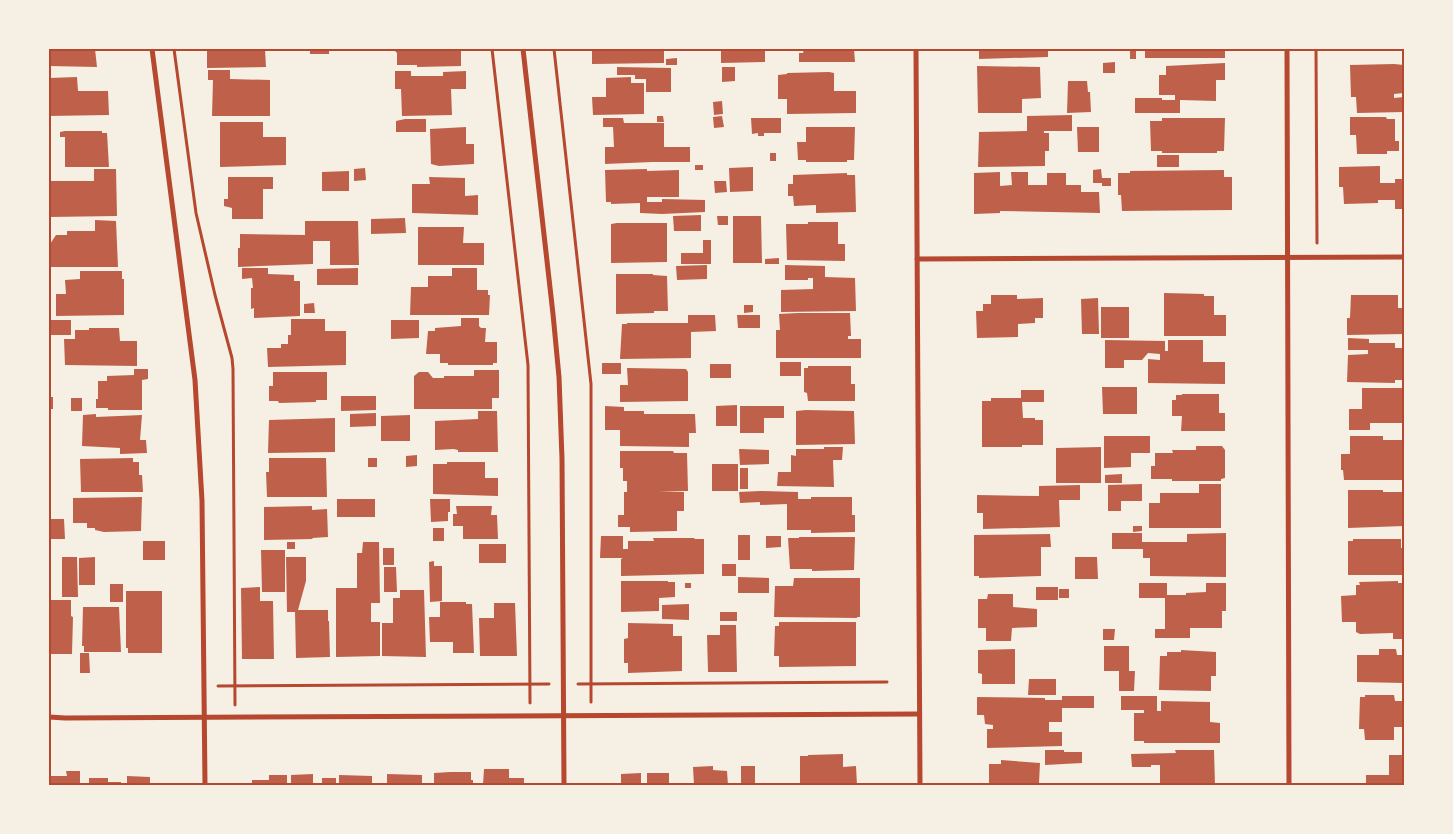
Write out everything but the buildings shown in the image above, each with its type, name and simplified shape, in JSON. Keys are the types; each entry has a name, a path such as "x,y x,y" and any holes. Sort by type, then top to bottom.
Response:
{"street":[{"path":"152,49 195,380 202,501 205,785"},
{"path":"523,49 559,377 562,442 564,785"},
{"path":"916,49 920,785"},
{"path":"1287,49 1289,785"},
{"path":"917,259 1404,257"},
{"path":"49,717 919,714"}],"path":[{"path":"174,49 196,213 233,363 235,717"},
{"path":"492,49 528,365 530,716"},
{"path":"554,49 592,384 592,716"},
{"path":"1316,49 1317,257"},
{"path":"204,686 887,682"}]}
